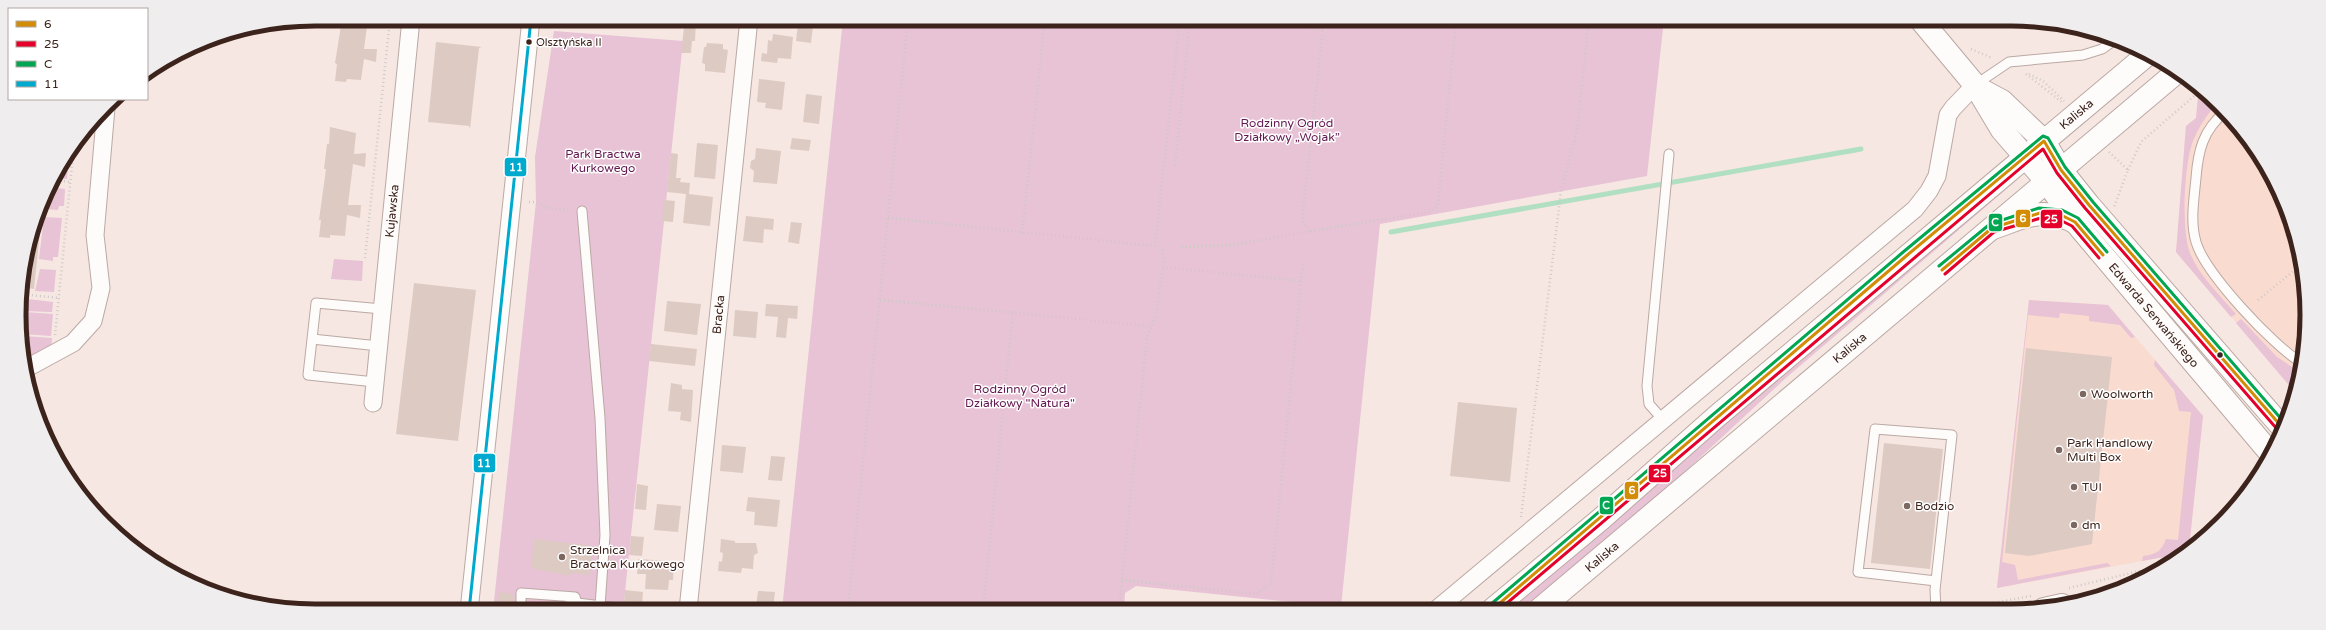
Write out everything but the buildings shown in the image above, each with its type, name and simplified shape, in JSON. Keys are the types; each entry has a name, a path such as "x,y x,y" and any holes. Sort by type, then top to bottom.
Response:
{"main road":[{"path":"1926,26 1975,86"},
{"name":"Kaliska","path":"1499,604 1601,519 1716,417 2044,141 2070,108 2142,58"},
{"name":"Kaliska","path":"1546,604 2173,76"},
{"name":"Edwarda Serwańskiego","path":"1975,86 2002,101 2044,141 2054,176 2075,222 2267,449"},
{"name":"Edwarda Serwańskiego","path":"1975,86 2002,130 2024,157 2054,176 2182,314 2279,424"},
{"path":"1992,228 2040,213 2061,215 2075,222"}],"street":[{"name":"Kujawska","path":"373,403 410,26"},
{"path":"470,604 530,26"},
{"name":"Bracka","path":"689,604 748,26"},
{"path":"1443,604 1664,421 1915,209 1929,191 1937,176 1948,115 1956,104 1975,86"},
{"path":"31,366 73,343 93,321 100,288 95,235 105,117"}],"lane":[{"path":"1975,86 2008,62 2083,55 2102,49 2110,43"},
{"path":"2221,117 2205,134 2198,154 2193,221 2195,241 2209,268 2276,345 2297,359"},
{"path":"1664,421 1649,404 1647,386 1669,154"},
{"path":"582,211 600,418 605,535 600,604"},
{"path":"375,382 308,375 316,303 382,309"},
{"path":"312,339 379,346"},
{"path":"1936,581 1858,572 1874,429 1952,435 1936,581 1936,604"},
{"path":"521,604 521,593 575,597 577,603"},
{"path":"573,604 585,604"}],"path":[{"path":"365,258 389,26"},
{"path":"849,604 907,26"},
{"path":"1022,233 1044,26"},
{"path":"1155,246 1179,26"},
{"path":"1175,165 1189,26"},
{"path":"1293,26 1322,29"},
{"path":"1311,231 1302,221 1323,26"},
{"path":"1182,247 1233,245 1430,212 1438,205 1455,26"},
{"path":"1518,542 1532,413 1561,191 1577,130 1588,26"},
{"path":"1965,45 2008,62 2043,81 2070,108"},
{"path":"2008,62 2041,84 2070,108"},
{"path":"2117,214 2113,208 2141,142 2196,93"},
{"path":"1241,123 1311,131"},
{"path":"2097,140 2128,170"},
{"path":"53,354 73,158"},
{"path":"59,181 70,182"},
{"path":"512,200 536,202 547,208 582,211"},
{"path":"888,218 1155,246 1162,250 1163,267 1156,315 1147,337 1120,604"},
{"path":"1122,580 1256,594 1271,583 1303,262"},
{"path":"1163,267 1301,281"},
{"path":"2258,300 2296,269"},
{"path":"27,295 58,298"},
{"path":"880,300 1152,326"},
{"path":"984,604 1013,312"}],"shaded area":[{"path":"2198,95 2228,124 2251,154 2270,187 2285,222 2298,277 2300,315 2298,353 2291,387 2176,252 2186,126 2196,118"},
{"path":"2029,300 2108,305 2203,416 2190,542 2171,556 1997,588"}],"green space":[{"name":"Rodzinny Ogród Działkowy \"Natura\"","path":"842,26 1663,26 1647,176 1380,224 1341,604 1312,604 1136,586 1125,593 1124,604 783,604"},
{"name":"Park Bractwa Kurkowego","path":"554,31 683,41 624,604 494,604 536,202 535,157"},
{"path":"2199,96 2213,109 2193,141 2187,165 2185,229 2187,243 2190,253 2199,270 2210,285 2236,314 2231,317 2176,252 2186,126 2196,118"},
{"path":"68,165 67,179 60,178"},
{"path":"2014,177 2017,180 1787,377 1679,477 1529,604 1515,604 1671,468"},
{"path":"56,188 65,189 64,206 59,206 58,210 46,209"},
{"path":"44,217 62,218 58,257 53,257 53,261 39,259"},
{"path":"334,259 363,261 362,281 331,279"},
{"path":"40,269 56,270 54,292 35,291"},
{"path":"27,299 53,302 52,312 26,311"},
{"path":"2029,300 2108,305 2135,337 2131,338 2120,325 2089,321 2089,316 2060,313 2059,318 2028,315 2002,562 2015,565 2018,580 2107,563 2111,566 1997,588"},
{"path":"26,312 53,314 51,336 27,334"},
{"path":"2241,319 2277,357 2295,369 2291,387 2236,323"},
{"path":"27,336 52,338 51,351 30,363"},
{"path":"2155,360 2203,416 2190,542 2171,556 2142,561 2143,556 2158,552 2166,539 2178,540 2191,412 2179,411 2174,390 2154,365"}],"waterway":[{"path":"1391,232 1861,149"}],"transit line":[{"name":"11","path":"470,604 530,26"},
{"name":"C","path":"1491,604 1902,253 2043,136 2048,138 2065,167 2093,202 2281,419"},
{"name":"6","path":"1499,604 1905,257 2044,141 2061,170 2089,205 2279,424"},
{"name":"25","path":"1506,604 2043,149 2057,173 2085,208 2277,429"},
{"name":"C","path":"1939,266 1990,224 2039,208 2062,210 2078,218 2107,252"},
{"name":"6","path":"1942,270 1992,228 2040,213 2061,215 2075,222 2103,255"},
{"name":"25","path":"1945,274 1994,232 2041,218 2060,220 2072,226 2099,258"}],"place":[{"name":"Olsztyńska II","path":"529,42"},
{"name":"Woolworth","path":"2083,394"},
{"name":"Park Handlowy Multi Box","path":"2059,450"},
{"name":"TUI","path":"2074,487"},
{"name":"Bodzio","path":"1907,506"},
{"name":"dm","path":"2074,525"},
{"name":"Strzelnica Bractwa Kurkowego","path":"562,557"}],"park label":[{"name":"Rodzinny Ogród Działkowy „Wojak”","path":"1287,130"}]}
